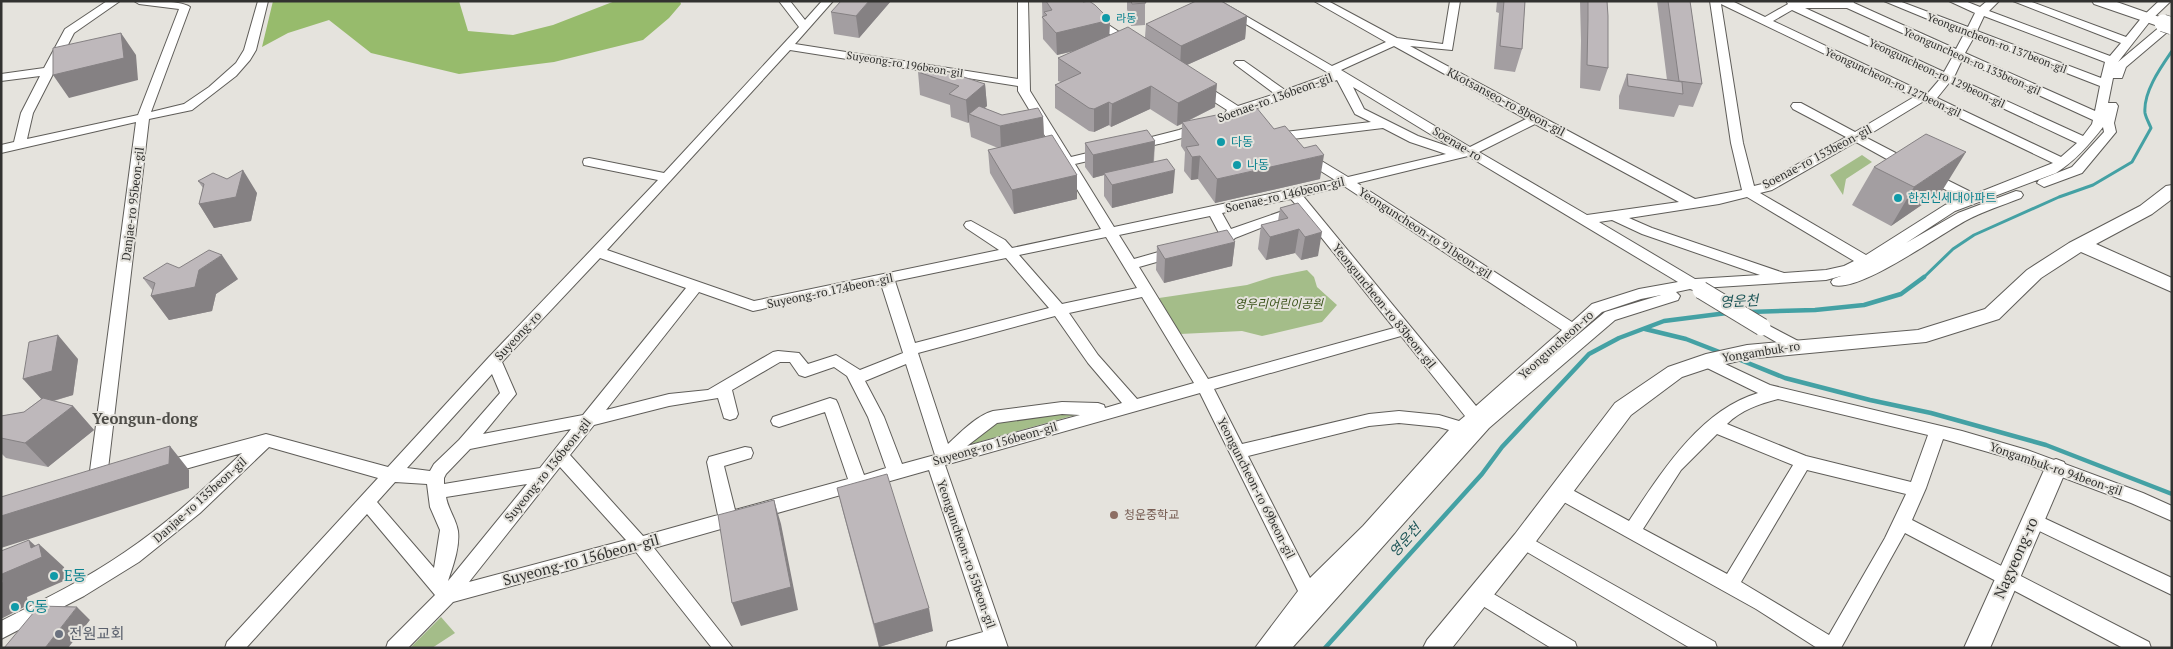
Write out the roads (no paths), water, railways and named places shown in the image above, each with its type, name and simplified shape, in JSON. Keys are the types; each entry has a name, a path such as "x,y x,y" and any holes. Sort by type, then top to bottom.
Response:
{"street":[{"path":"20,144 27,113 69,31 115,1"},
{"name":"Danjae-ro 95beon-gil","path":"97,487 144,117 185,7 139,1"},
{"path":"2,150 20,144 188,107 207,95 229,76 250,52 262,1"},
{"path":"784,1 805,26"},
{"name":"Suyeong-ro","path":"234,648 494,362 667,178 828,1"},
{"path":"1023,1 1024,87"},
{"path":"1064,1 1135,43"},
{"path":"1214,6 1233,1"},
{"name":"Kkotsanseo-ro 8beon-gil","path":"1319,1 1693,204"},
{"path":"1392,41 1448,48 1455,2 1451,1"},
{"path":"1715,1 1737,143 1749,192 1865,261"},
{"name":"Yeonguncheon-ro 127beon-gil","path":"1723,1 2063,163"},
{"name":"Yeonguncheon-ro 137beon-gil","path":"1889,1 2106,84"},
{"path":"1954,1 2112,61"},
{"path":"1927,97 1947,78 1969,32 1981,12 1994,1"},
{"path":"2018,1 2129,42"},
{"path":"2098,1 2169,24"},
{"name":"Yeonguncheon-ro","path":"1264,648 1308,592 1369,532 1462,428 1597,308 1639,294 1826,275 1848,270 1885,251 1950,208 2051,170 2063,163 2085,142 2098,125 2112,61 2148,18 2166,1"},
{"path":"1765,21 1792,3 1848,3"},
{"name":"Yeonguncheon-ro 129beon-gil","path":"1792,3 2085,142"},
{"name":"Yeonguncheon-ro 133beon-gil","path":"1848,3 2099,118"},
{"name":"Soenae-ro","path":"1214,6 1336,72 1465,153 1585,220 1795,346"},
{"path":"1280,648 1483,424 1610,316 1682,293 1829,284 1863,275 1963,216 2077,170 2110,132 2108,123 2120,66 2169,24"},
{"name":"Soenae-ro 136beon-gil","path":"1067,162 1183,133 1336,72 1392,41"},
{"name":"Suyeong-ro 196beon-gil","path":"787,46 1024,87"},
{"path":"1240,63 1283,94"},
{"path":"1,78 48,70"},
{"path":"1336,72 1359,111 1414,139 1465,153"},
{"name":"Yeonguncheon-ro 91beon-gil","path":"1187,79 1573,330"},
{"name":"Yeonguncheon-ro 69beon-gil","path":"1024,87 1067,162 1202,385 1308,592"},
{"name":"Soenae-ro 153beon-gil","path":"1585,220 1693,204 1767,187 1927,97"},
{"path":"1797,106 1854,138 1975,199"},
{"name":"Soenae-ro 146beon-gil","path":"1110,233 1294,194 1465,153 1537,118"},
{"path":"1268,131 1384,124"},
{"path":"589,162 667,178"},
{"name":"Yongambuk-ro","path":"1436,648 1523,541 1622,409 1675,372 1706,361 1747,352 1795,346 1919,337 1992,314 2034,274 2146,210 2171,191"},
{"name":"Yeonguncheon-ro 83beon-gil","path":"1294,194 1475,416"},
{"path":"1129,265 1228,237 1305,207"},
{"path":"1214,211 1228,237"},
{"name":"Yeonguncheon-ro","path":"1614,216 1647,231 1785,278"},
{"path":"972,225 1000,243 1010,254 1059,310 1094,359 1133,405"},
{"name":"Suyeong-ro 174beon-gil","path":"597,252 753,306 1110,233"},
{"path":"2082,245 2172,286"},
{"name":"Yeonguncheon-ro 55beon-gil","path":"887,279 910,353 939,460 996,642"},
{"name":"Suyeong-ro 136beon-gil","path":"395,648 443,590 545,474 696,286"},
{"path":"856,378 910,353 1059,310 1145,291"},
{"path":"1202,385 1404,330"},
{"path":"465,444 588,420 670,400 711,395 778,356 794,357 805,371 836,361 853,372 876,417 896,472"},
{"name":"Yongambuk-ro 94beon-gil","path":"1706,361 1766,390 1962,437 2138,498 2172,514"},
{"path":"443,590 449,530 439,507 436,485 440,469 465,444 508,394 494,362"},
{"name":"Suyeong-ro 156beon-gil","path":"443,590 640,544 1202,385"},
{"path":"723,388 730,414"},
{"path":"1632,531 1675,465 1714,426 1728,413 1751,401 1778,393"},
{"path":"779,420 830,404 858,482"},
{"path":"939,460 993,416 1062,408 1115,410"},
{"path":"1237,452 1369,420 1399,417 1439,421 1462,428"},
{"path":"1714,426 1803,462 1916,490"},
{"path":"1559,491 1730,585 1832,647 1902,523 1930,460 1937,431"},
{"path":"144,474 266,440 392,475 411,475 436,485 545,474"},
{"name":"Danjae-ro 135beon-gil","path":"1,631 83,588 150,544 197,506 266,440"},
{"path":"728,519 715,462 745,453"},
{"path":"560,455 640,544 724,648"},
{"path":"1730,585 1803,462"},
{"name":"Nagyeong-ro","path":"1981,646 2007,579 2056,468"},
{"path":"78,492 116,482"},
{"path":"367,502 443,590"},
{"path":"2033,520 2172,588"},
{"path":"1902,523 2142,648"},
{"path":"1523,541 1708,648"},
{"path":"1480,594 1555,644"},
{"path":"955,648 996,642"}],"waterway":[{"name":"영운천","path":"1922,279 1953,249 1974,235 2059,197 2093,185 2132,162 2151,128 2145,113 2145,105 2150,88 2172,51"},
{"name":"영운천","path":"1749,312 1815,310 1864,305 1901,294 1924,277"},
{"name":"영운천","path":"1325,648 1482,474 1502,447 1589,354 1619,338 1664,321 1727,313"},
{"path":"1645,329 1686,339 1722,353"},
{"path":"1738,359 1785,378 1870,400 1931,413 2046,445 2172,494"}],"place":[{"name":"라동","path":"1106,18"},
{"name":"다동","path":"1221,142"},
{"name":"나동","path":"1237,165"},
{"name":"한진신세대아파트","path":"1898,198"},
{"name":"청운중학교","path":"1114,515"},
{"name":"E동","path":"54,576"},
{"name":"C동","path":"15,607"},
{"name":"전원교회","path":"59,634"}],"district":[{"name":"Yeongun-dong","path":"145,419"}],"park label":[{"name":"영우리어린이공원","path":"1279,304"}]}
